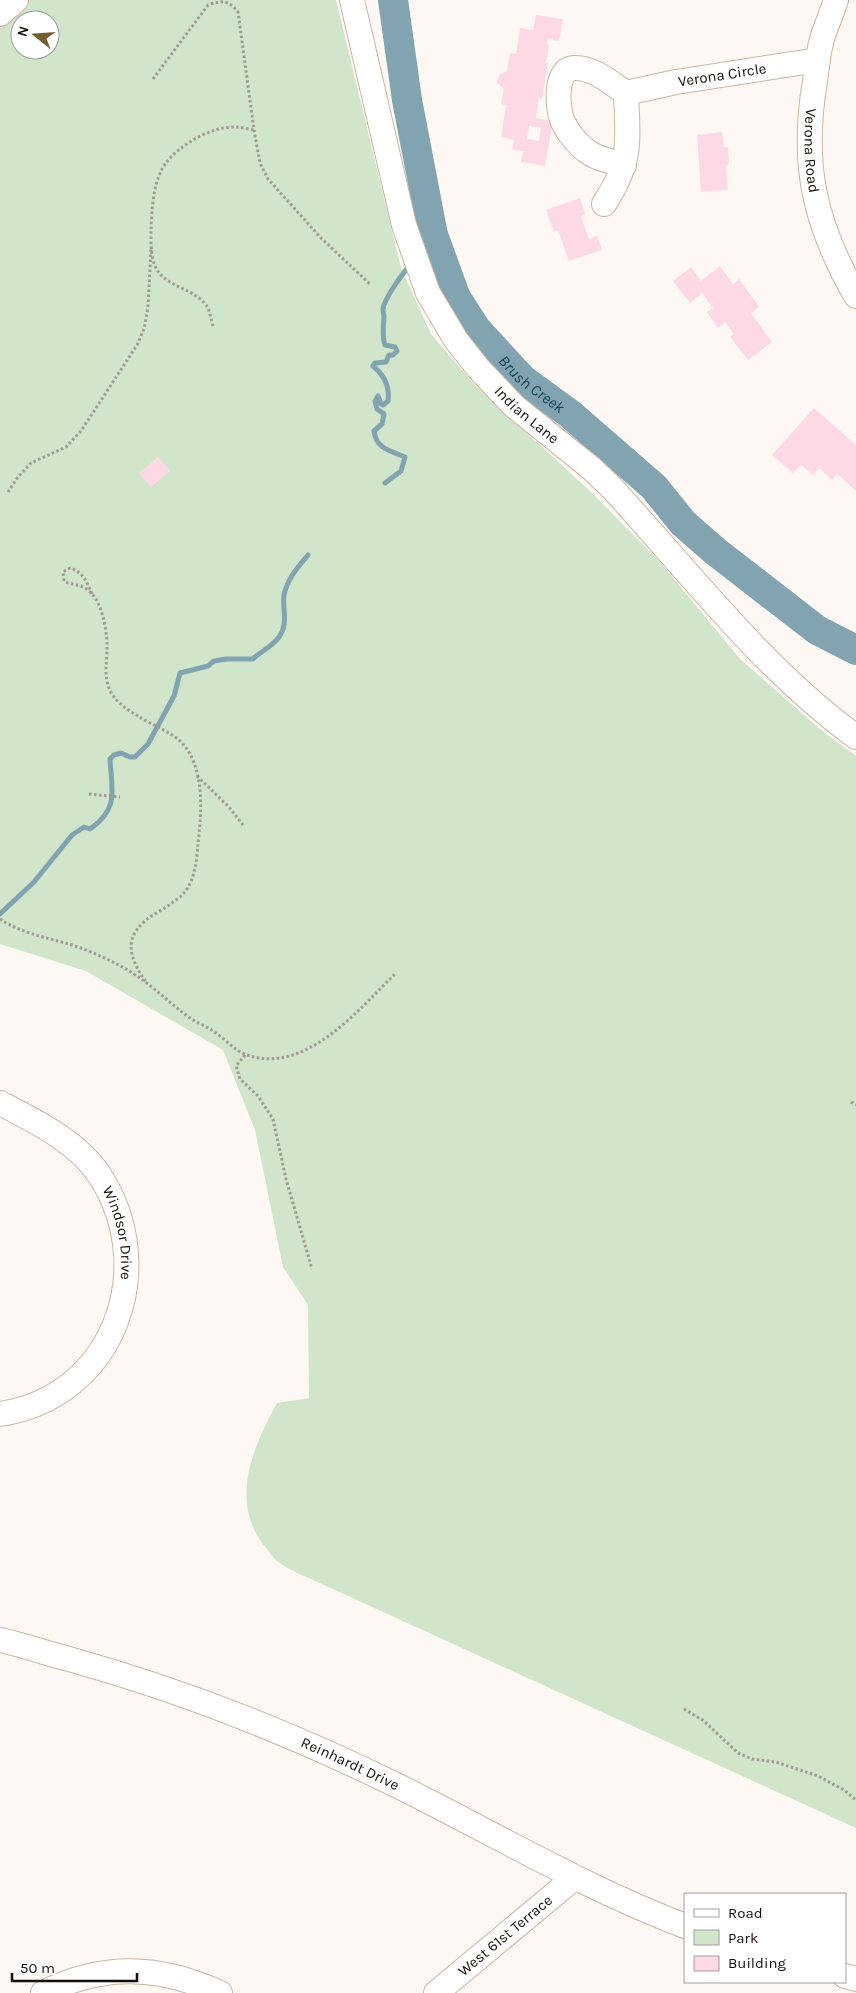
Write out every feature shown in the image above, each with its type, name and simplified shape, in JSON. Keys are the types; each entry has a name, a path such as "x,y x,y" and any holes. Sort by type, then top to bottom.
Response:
{"street":[{"path":"0,14 16,0"},
{"name":"Indian Lane","path":"352,0 404,225 428,293 456,340 514,406 591,468 612,488 784,678 826,715 856,737"},
{"name":"Verona Road","path":"836,0 822,40 818,60 810,107 808,154 814,195 823,228 841,270 856,296"},
{"name":"Verona Circle","path":"626,93 676,82 818,60"},
{"path":"604,204 621,176 624,165 628,138 626,93 595,73 575,68 567,70 562,76 559,90 561,116 564,125 587,152 624,165"},
{"name":"Windsor Drive","path":"0,1103 56,1135 82,1155 99,1175 115,1202 122,1223 127,1250 128,1270 124,1300 118,1320 99,1354 82,1373 63,1389 38,1403 0,1414"},
{"name":"Reinhardt Drive","path":"0,1640 156,1685 238,1714 335,1755 610,1896 684,1926"},
{"name":"West 61st Terrace","path":"436,1993 574,1878"},
{"path":"43,1993 69,1982 106,1972 129,1970 153,1972 188,1980 220,1993"}],"path":[{"path":"153,79 208,5 220,1 232,4 238,12 260,163 268,179 321,238 371,285"},
{"path":"8,492 18,476 31,464 66,447 81,431 137,345 144,329 148,307 152,210 158,180 166,163 186,143 214,131 234,126 254,130"},
{"path":"151,249 156,268 166,280 196,296 207,306 213,326"},
{"path":"92,594 84,587 70,585 64,581 63,572 70,568 78,570 86,580 104,620 107,643 105,668 108,687 118,702 180,741 196,768 200,798 194,875 184,893 143,922 133,936 131,950 134,965 146,982"},
{"path":"197,776 229,807 243,825"},
{"path":"89,794 120,798"},
{"path":"0,919 25,931 103,956 146,982 192,1019 213,1030 245,1055 262,1058 282,1058 306,1050 329,1037 395,974"},
{"path":"245,1055 236,1066 240,1079 258,1096 273,1119 286,1179 312,1269"},
{"path":"851,1102 856,1105"},
{"path":"684,1709 704,1721 738,1753 752,1759 776,1762 818,1776 844,1790 856,1800"}],"green space":[{"path":"0,0 336,0 401,268 431,334 474,384 592,493 659,561 740,659 821,730 856,756 856,1828 299,1574 282,1565 274,1558 255,1532 249,1514 246,1495 248,1476 259,1439 277,1403 309,1398 308,1305 283,1267 255,1130 223,1050 86,971 0,944"}],"building":[{"path":"536,15 563,19 559,41 548,39 546,63 548,63 542,99 539,98 536,118 553,121 545,166 521,162 523,151 512,150 514,140 501,137 506,105 501,104 504,89 497,83 499,75 507,71 510,53 516,54 520,28 533,30","holes":["529,126 541,128 539,141 527,139"]},
{"path":"722,132 724,147 728,147 729,164 726,165 728,190 701,192 697,135"},
{"path":"580,198 585,214 581,216 589,239 597,236 602,250 569,261 558,230 554,232 546,210"},
{"path":"720,266 733,284 739,279 759,307 751,313 772,342 748,360 730,337 734,334 725,322 718,328 707,312 713,308 702,293 690,303 673,281 691,267 701,281"},
{"path":"814,408 856,445 856,491 837,474 832,480 819,468 813,475 801,465 793,473 772,455"},
{"path":"158,457 170,471 151,487 139,473"}],"waterway":[{"name":"Brush Creek","path":"393,0 407,100 433,235 456,298 476,329 522,379 570,414 654,487 683,523 715,551 817,630 856,650"},
{"path":"421,250 433,235"},
{"path":"385,483 401,471 405,457 381,446 375,437 374,431 382,424 384,414 377,409 375,401 378,396 381,404 383,405 388,401 388,390 385,381 373,366 375,363 386,362 389,355 393,355 397,351 395,347 385,345 383,310 390,293 410,265"},
{"path":"0,914 34,882 72,835 84,827 90,829 106,814 112,798 110,759 114,755 121,753 135,757 148,744 174,696 180,673 208,666 214,661 253,659 279,637 284,627 285,589 293,574 308,555"}]}
